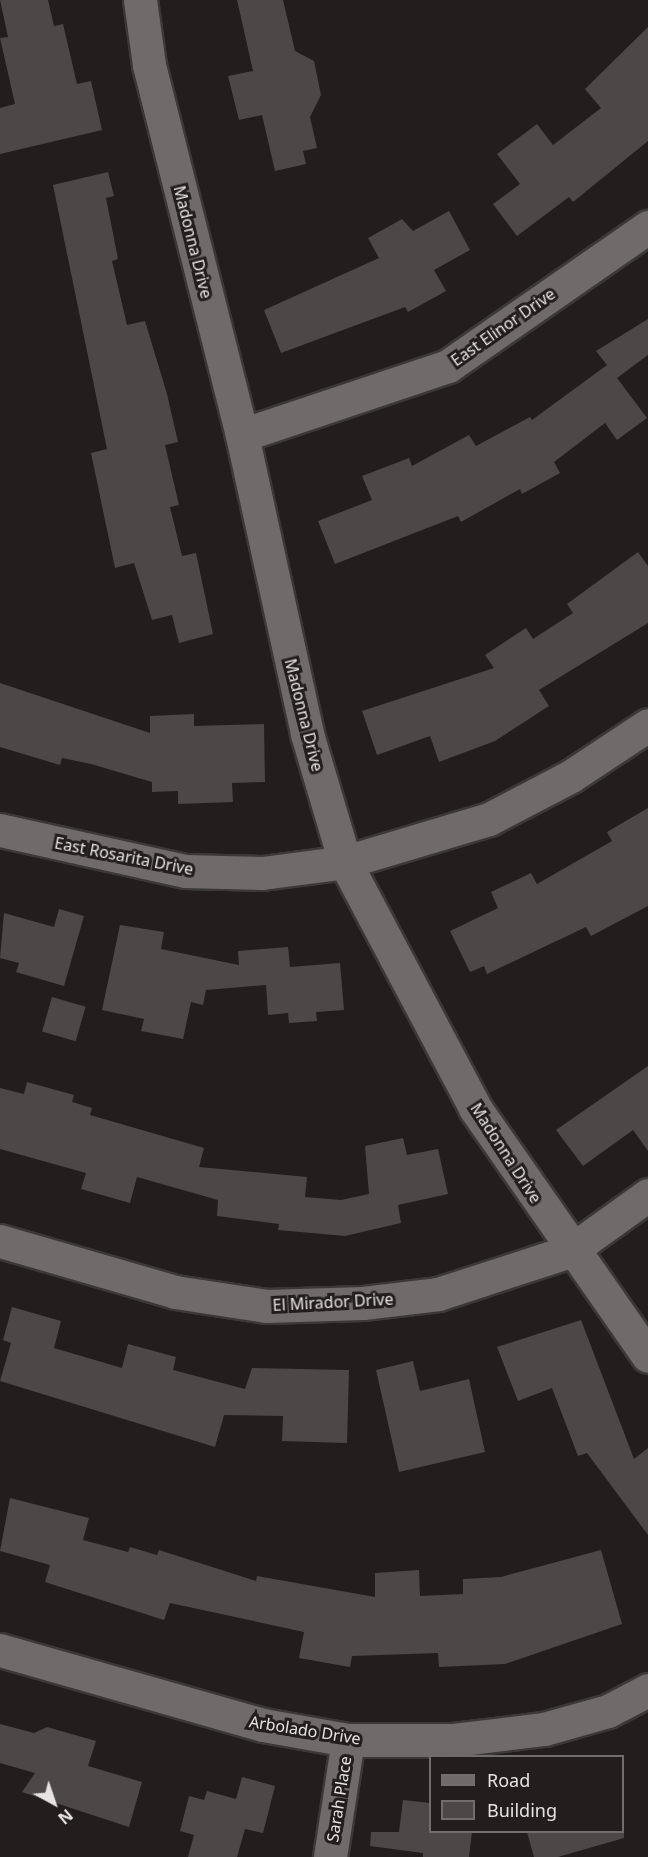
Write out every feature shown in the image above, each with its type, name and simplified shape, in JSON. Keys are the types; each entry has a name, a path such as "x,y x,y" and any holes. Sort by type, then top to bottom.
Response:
{"street":[{"name":"Madonna Drive","path":"140,0 149,65 242,435 307,734 345,862 436,1041 570,1251 648,1356"},
{"name":"East Elinor Drive","path":"242,435 448,366 648,227"},
{"name":"East Rosarita Drive","path":"0,830 185,872 262,873 345,862 489,819 571,776 648,725"},
{"name":"El Mirador Drive","path":"0,1241 175,1292 266,1306 438,1294 570,1251 648,1195"},
{"name":"Arbolado Drive","path":"0,1650 263,1725 348,1740 453,1740 544,1729 608,1711 648,1690"},
{"name":"Sarah Place","path":"330,1857 348,1740"}],"building":[{"path":"0,0 48,0 54,26 63,24 77,84 91,81 102,130 0,154 0,108 15,104 0,38 8,37"},
{"path":"237,0 283,0 295,51 314,61 321,95 310,117 317,148 303,151 306,164 275,171 262,115 239,120 228,76 253,71"},
{"path":"648,27 648,141 573,202 569,197 517,236 493,204 520,184 497,154 537,124 553,145 601,108 585,89"},
{"path":"108,172 114,196 106,198 118,259 112,261 127,325 145,321 167,394 178,442 165,445 179,505 170,507 182,556 196,553 213,634 179,643 172,615 152,620 134,563 115,568 91,453 107,449 53,185"},
{"path":"449,211 470,250 434,270 446,291 408,312 405,307 281,353 264,310 379,258 368,238 402,219 413,231"},
{"path":"648,319 648,355 617,378 647,418 617,440 605,423 554,462 560,473 522,494 520,489 461,522 458,516 335,564 318,521 372,500 362,476 409,458 412,466 469,435 476,446 530,417 532,420 607,365 596,351"},
{"path":"638,552 648,566 648,623 539,690 549,706 495,741 439,762 430,736 377,755 362,711 494,668 485,655 526,628 533,639 573,613 567,604"},
{"path":"0,683 150,733 150,716 194,714 194,726 264,724 265,782 232,783 233,802 178,804 178,791 152,792 152,782 62,758 60,765 0,747"},
{"path":"648,808 648,906 591,936 586,927 487,974 484,966 470,972 450,931 498,908 491,892 531,873 537,884 612,841 607,832"},
{"path":"59,909 84,916 64,986 16,972 19,963 0,958 4,913 54,927"},
{"path":"120,925 164,932 161,949 239,965 238,951 288,947 290,967 340,963 344,1010 316,1012 317,1021 289,1023 288,1013 268,1015 266,985 206,990 203,1005 191,1002 183,1039 141,1031 144,1019 102,1010"},
{"path":"52,997 86,1007 76,1041 42,1032"},
{"path":"648,1066 648,1151 633,1130 583,1166 556,1130"},
{"path":"27,1082 74,1095 72,1102 92,1108 90,1115 204,1148 199,1167 307,1177 305,1197 341,1200 369,1194 365,1146 403,1138 407,1155 438,1149 448,1194 398,1205 401,1223 345,1236 278,1230 279,1224 217,1216 218,1200 137,1177 130,1203 81,1189 86,1173 0,1149 0,1088 24,1094"},
{"path":"12,1307 61,1321 54,1348 122,1368 128,1344 176,1357 173,1370 245,1389 252,1368 349,1370 347,1443 282,1441 283,1416 224,1415 215,1447 0,1381 11,1343 3,1340"},
{"path":"581,1320 634,1459 648,1448 648,1535 587,1453 578,1456 552,1388 518,1401 497,1347"},
{"path":"413,1361 420,1391 469,1379 485,1452 399,1472 376,1370"},
{"path":"10,1498 89,1518 83,1540 128,1552 130,1547 157,1555 159,1550 256,1581 257,1576 375,1597 375,1573 419,1570 420,1596 463,1594 463,1579 501,1577 601,1550 622,1624 505,1664 439,1667 438,1653 352,1656 350,1667 299,1658 304,1632 170,1603 164,1620 45,1582 50,1565 0,1551"},
{"path":"0,1724 34,1733 47,1727 96,1741 88,1766 142,1782 129,1827 22,1792 35,1773 0,1763"},
{"path":"242,1777 275,1786 263,1833 245,1829 237,1857 188,1857 194,1835 180,1831 189,1796 204,1800 207,1791 236,1799"},
{"path":"403,1800 429,1803 429,1833 472,1833 469,1857 423,1857 423,1853 370,1846 371,1832 399,1832"},
{"path":"527,1833 624,1833 624,1838 558,1857 534,1857"}]}
